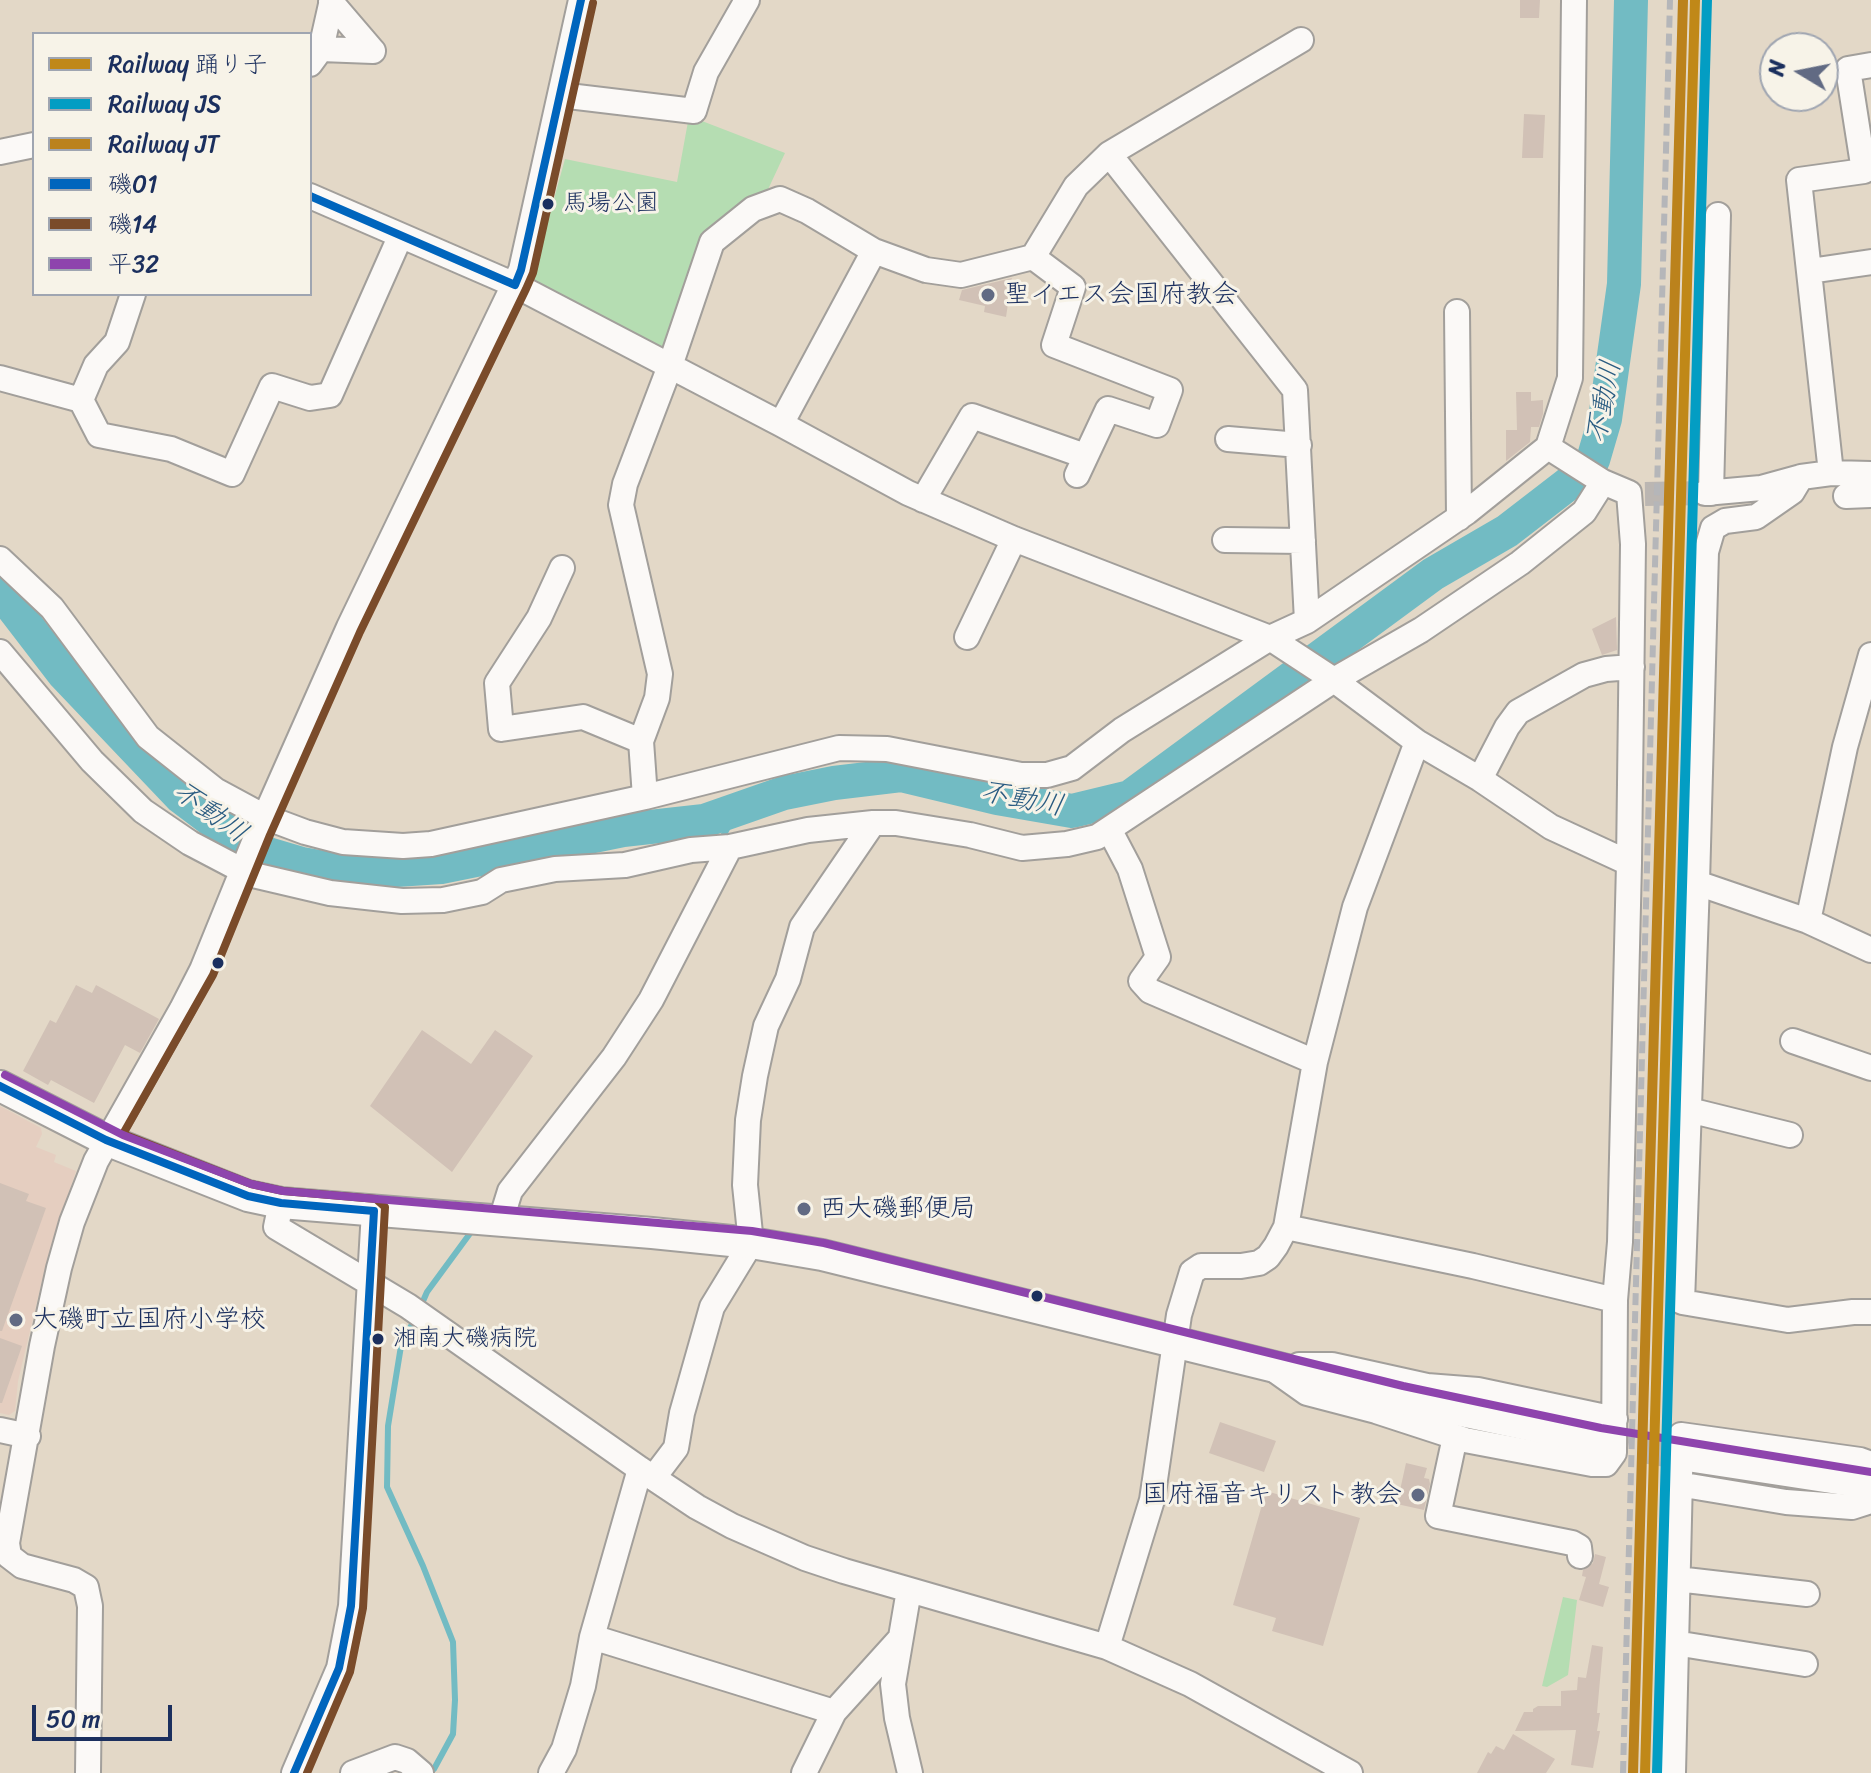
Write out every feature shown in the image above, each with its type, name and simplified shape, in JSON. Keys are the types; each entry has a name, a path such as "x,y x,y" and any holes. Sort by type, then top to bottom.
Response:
{"main road":[{"path":"0,1086 106,1140 224,1188 281,1203 751,1243 887,1270 1400,1398 1607,1430"},
{"path":"1694,1457 1871,1484"}],"street":[{"path":"88,1773 90,1606 86,1587 74,1580 22,1566 9,1556 7,1543 59,1268 72,1222 106,1140 182,1009 214,944 243,868 349,627 515,285 521,270 581,0"},
{"path":"560,95 694,111 706,72 747,0"},
{"path":"0,559 52,608 148,737 262,824 343,842 403,846 431,844 645,797 839,748 887,749 1021,775 1047,775 1072,768 1122,730 1270,638 1307,621 1459,518 1548,447 1570,378 1574,0"},
{"path":"332,1 373,51 315,57 332,1"},
{"path":"645,797 641,741 657,698 660,674 621,505 625,484 670,366 712,242 753,209 780,199 807,211 874,251 926,270 961,275 1033,257 1076,186 1109,154 1301,40"},
{"path":"1831,473 1799,180 1864,171 1848,69 1871,65"},
{"path":"0,152 32,145"},
{"path":"1109,154 1295,390 1307,621"},
{"path":"312,197 515,285 923,500 1014,539 1270,638 1334,680 1417,742 1480,779 1551,827 1629,863"},
{"path":"1718,215 1708,493 1761,488 1831,473 1871,474"},
{"path":"0,378 81,400 99,435 171,449 232,474 272,386 310,398 330,395 400,237"},
{"path":"781,424 874,251"},
{"path":"923,500 972,416 1081,466 1108,409 1157,425 1170,390 1054,345 1073,287 1033,257"},
{"path":"1810,271 1871,262"},
{"path":"81,400 96,365 117,342 132,296"},
{"path":"1457,312 1459,518"},
{"path":"1228,439 1299,445"},
{"path":"1268,1366 1307,1393 1376,1411 1455,1437 1496,1447 1606,1464 1614,1453 1607,1430 1620,1242 1633,544 1637,494 1603,482 1548,447"},
{"path":"1801,477 1792,492 1756,517 1725,521 1713,528 1706,552 1682,1302 1788,1320 1871,1312"},
{"path":"0,652 92,761 143,811 190,843 243,868 330,893 402,901 443,900 482,892 501,880 555,869 625,865 808,830 873,823 896,823 970,835 1022,848 1067,844 1097,837 1334,680 1421,630 1540,548 1584,512 1603,482"},
{"path":"1846,496 1871,495"},
{"path":"967,637 1014,539"},
{"path":"1225,540 1303,541"},
{"path":"562,568 539,618 497,683 501,729 583,717 641,741"},
{"path":"1808,921 1845,747 1871,655"},
{"path":"1480,779 1518,712 1584,675 1632,667"},
{"path":"1107,1647 1152,1500 1179,1315 1192,1272 1201,1266 1259,1263 1276,1246 1286,1227 1315,1062 1355,907 1417,742"},
{"path":"551,1773 564,1749 580,1699 592,1637 647,1473 676,1448 682,1413 712,1307 751,1243 745,1185 748,1120 766,1026 788,979 802,927 873,823"},
{"path":"1109,829 1130,869 1158,957 1141,981 1143,992 1315,1062"},
{"path":"501,1220 510,1191 614,1057 651,1000 730,847"},
{"path":"1697,883 1808,921 1871,950"},
{"path":"1793,1041 1871,1068"},
{"path":"1689,1110 1790,1135"},
{"path":"281,1203 276,1227 418,1312 697,1507 805,1558 1107,1647 1190,1684 1317,1764 1350,1773"},
{"path":"294,1773 339,1668 351,1606 374,1211"},
{"path":"1286,1227 1473,1266 1615,1300"},
{"path":"0,1430 28,1436"},
{"path":"1673,1773 1681,1435 1871,1464"},
{"path":"1455,1437 1438,1516 1572,1543 1579,1547 1580,1556"},
{"path":"1678,1484 1786,1502 1852,1507 1871,1501"},
{"path":"1677,1579 1807,1594"},
{"path":"909,1590 893,1684 897,1718 910,1773"},
{"path":"592,1637 834,1712"},
{"path":"804,1773 834,1712 899,1640"},
{"path":"1675,1643 1805,1664"},
{"path":"353,1773 395,1757 407,1761 421,1773"}],"shaded area":[{"name":"大磯町立国府小学校","path":"0,1106 41,1128 42,1134 36,1147 56,1155 54,1162 76,1171 47,1260 18,1381 15,1411 9,1415 0,1413"}],"green space":[{"name":"馬場公園","path":"689,116 785,153 764,198 728,212 665,348 531,282 565,159 677,182"},
{"path":"1563,1597 1577,1600 1568,1675 1547,1687 1542,1686"}],"building":[{"path":"1520,0 1540,0 1539,18 1520,18"},
{"path":"1524,114 1545,115 1543,158 1522,158"},
{"name":"聖イエス会国府教会","path":"1012,278 1009,287 1017,289 1014,305 1008,304 1006,317 984,312 985,306 959,300 962,290"},
{"path":"1516,392 1531,392 1531,401 1543,400 1543,414 1539,427 1531,427 1530,442 1506,461 1506,430 1517,430"},
{"path":"1616,617 1617,650 1602,655 1592,629"},
{"path":"76,985 92,993 96,985 159,1019 140,1053 125,1045 94,1103 51,1080 48,1085 23,1071 50,1020 56,1023"},
{"path":"422,1030 471,1064 495,1030 533,1056 452,1172 370,1106"},
{"path":"0,1183 29,1194 26,1201 46,1208 2,1331 0,1331"},
{"path":"0,1338 22,1346 2,1403 0,1403"},
{"path":"1220,1422 1276,1441 1264,1472 1209,1453"},
{"name":"国府福音キリスト教会","path":"1406,1463 1427,1468 1424,1478 1429,1479 1430,1484 1424,1510 1397,1504"},
{"path":"1266,1491 1360,1518 1323,1646 1272,1631 1276,1618 1233,1605"},
{"path":"1595,1554 1606,1557 1599,1584 1609,1587 1603,1607 1579,1600 1586,1577 1582,1576 1583,1570 1593,1563"},
{"path":"1592,1645 1603,1647 1597,1713 1600,1713 1597,1731 1600,1731 1593,1768 1571,1765 1576,1730 1515,1731 1524,1712 1533,1712 1538,1706 1561,1706 1561,1691 1577,1690 1578,1677 1586,1678"},
{"path":"1513,1734 1555,1759 1546,1773 1477,1773 1488,1752 1491,1754 1496,1746 1504,1750"}],"waterway":[{"name":"不動川","path":"0,591 64,674 181,797 234,837 268,854 302,864 352,873 441,867 623,830 704,821 784,793 901,775 997,798 1072,811 1130,797 1433,574 1507,531 1568,484 1593,460 1605,419 1624,284 1631,0"},
{"path":"720,842 738,808"},
{"path":"420,1308 427,1292 474,1228"},
{"path":"415,1318 401,1346 388,1426 387,1487 453,1642 453,1734 434,1769 428,1773"}],"tunnel":[{"path":"1645,494 1705,493"},
{"path":"1599,1440 1694,1457"}],"railway":[{"path":"1623,1773 1670,0"}],"rail line":[{"name":"JT","path":"1633,1773 1683,0"},
{"name":"踊り子","path":"1645,1773 1695,0"},
{"name":"JS","path":"1657,1773 1707,0"}],"transit line":[{"name":"磯01","path":"515,285 521,270 581,0"},
{"name":"磯14","path":"307,1773 350,1672 363,1608 385,1207 376,1199 283,1191 251,1184 123,1134 213,975 270,835 360,632 533,273 593,3"},
{"name":"磯01","path":"312,197 515,285"},
{"name":"平32","path":"5,1075 123,1135 251,1184 283,1191 752,1231 824,1243 1403,1386 1601,1428 1871,1472"},
{"name":"磯01","path":"0,1086 106,1140 248,1196 281,1203 374,1211"},
{"name":"磯01","path":"294,1773 339,1668 351,1606 374,1211"}],"place":[{"name":"馬場公園","path":"548,204"},
{"name":"聖イエス会国府教会","path":"988,295"},
{"name":"西大磯郵便局","path":"804,1209"},
{"name":"大磯町立国府小学校","path":"16,1320"},
{"name":"湘南大磯病院","path":"378,1339"},
{"name":"国府福音キリスト教会","path":"1418,1495"}]}
